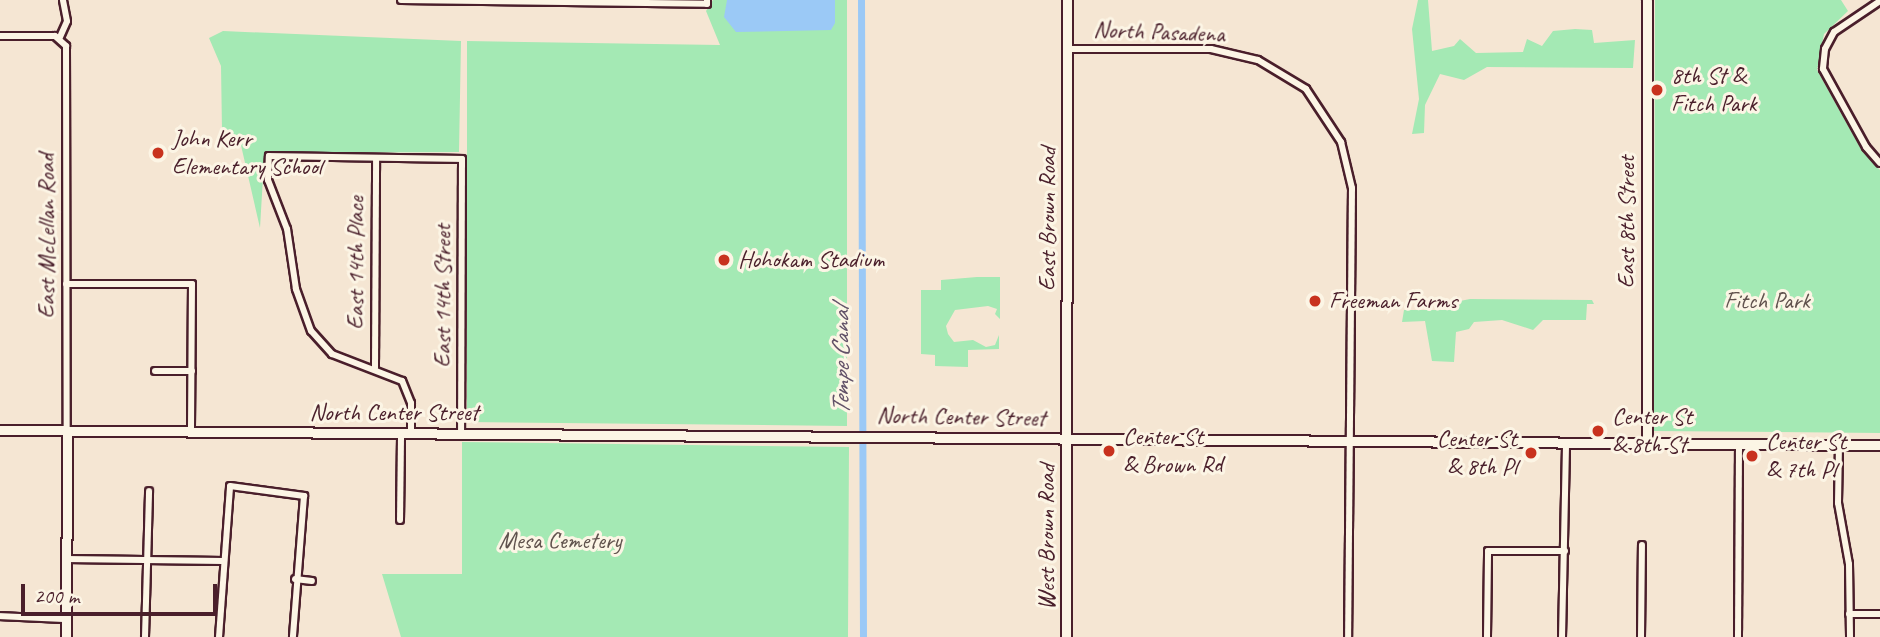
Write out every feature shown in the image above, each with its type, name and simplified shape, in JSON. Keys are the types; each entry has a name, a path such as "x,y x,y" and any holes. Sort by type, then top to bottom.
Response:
{"street":[{"name":"East McLellan Road","path":"63,0 68,21 62,39 67,431"},
{"path":"401,0 707,2"},
{"name":"East Brown Road","path":"1067,0 1067,438"},
{"name":"East 8th Street","path":"1647,0 1647,443"},
{"path":"1880,1 1834,32 1825,49 1823,69 1866,147 1880,163"},
{"path":"0,36 62,39"},
{"name":"North Pasadena","path":"1069,49 1212,49 1258,60 1285,74 1319,105 1348,163 1348,637"},
{"path":"376,158 269,156 268,180 287,229 296,289 311,331 323,349 402,381 409,393 400,520"},
{"name":"East 14th Street","path":"376,158 463,159 461,434"},
{"name":"East 14th Place","path":"375,368 376,158"},
{"path":"66,284 192,284 191,431"},
{"path":"155,371 192,371"},
{"name":"North Center Street","path":"0,430 1880,445"},
{"path":"66,637 67,431"},
{"name":"West Brown Road","path":"1066,637 1067,438"},
{"path":"1562,637 1566,443"},
{"path":"1738,637 1739,444"},
{"path":"1839,445 1838,503 1849,564 1850,637"},
{"path":"219,637 230,486 304,496 295,579 293,637"},
{"path":"145,637 144,559 149,491"},
{"path":"1642,545 1642,637"},
{"path":"1487,637 1488,551 1565,551"},
{"path":"66,559 223,561"},
{"path":"295,579 312,581"},
{"path":"1849,614 1880,614"},
{"path":"0,616 66,619"}],"green space":[{"path":"713,0 847,0 847,426 470,422 467,417 467,41 720,45 706,11"},
{"path":"1418,0 1428,0 1432,51 1454,46 1460,39 1476,53 1523,52 1527,39 1542,46 1553,31 1592,30 1594,43 1635,40 1633,68 1487,67 1464,80 1440,74 1425,105 1424,133 1412,134 1419,99 1412,29"},
{"name":"Fitch Park","path":"1655,0 1841,0 1848,11 1824,34 1817,70 1862,151 1880,170 1880,433 1654,431"},
{"path":"223,31 461,41 459,152 272,153 264,160 260,228 240,141 222,131 221,66 209,38"},
{"path":"1000,277 1000,319 995,314 997,309 988,306 955,310 946,326 948,334 954,342 973,340 986,347 995,345 999,335 999,349 968,350 968,367 935,366 935,355 921,354 921,290 941,290 941,280"},
{"path":"1470,299 1592,300 1594,304 1587,304 1586,320 1543,320 1533,330 1502,320 1474,322 1469,329 1456,332 1454,362 1432,361 1425,321 1402,322 1404,310 1452,310 1455,302"},
{"name":"Mesa Cemetery","path":"462,442 849,447 848,637 401,637 382,574 462,574"}],"water":[{"path":"727,0 835,0 835,23 831,30 736,32 724,17"}],"waterway":[{"name":"Tempe Canal","path":"861,0 863,637"}],"place":[{"name":"8th St & Fitch Park","path":"1657,90"},
{"name":"John Kerr Elementary School","path":"158,153"},
{"name":"Hohokam Stadium","path":"724,260"},
{"name":"Freeman Farms","path":"1315,301"},
{"name":"Center St & 8th St","path":"1598,431"},
{"name":"Center St & Brown Rd","path":"1109,451"},
{"name":"Center St & 8th Pl","path":"1531,453"},
{"name":"Center St & 7th Pl","path":"1752,456"}]}
